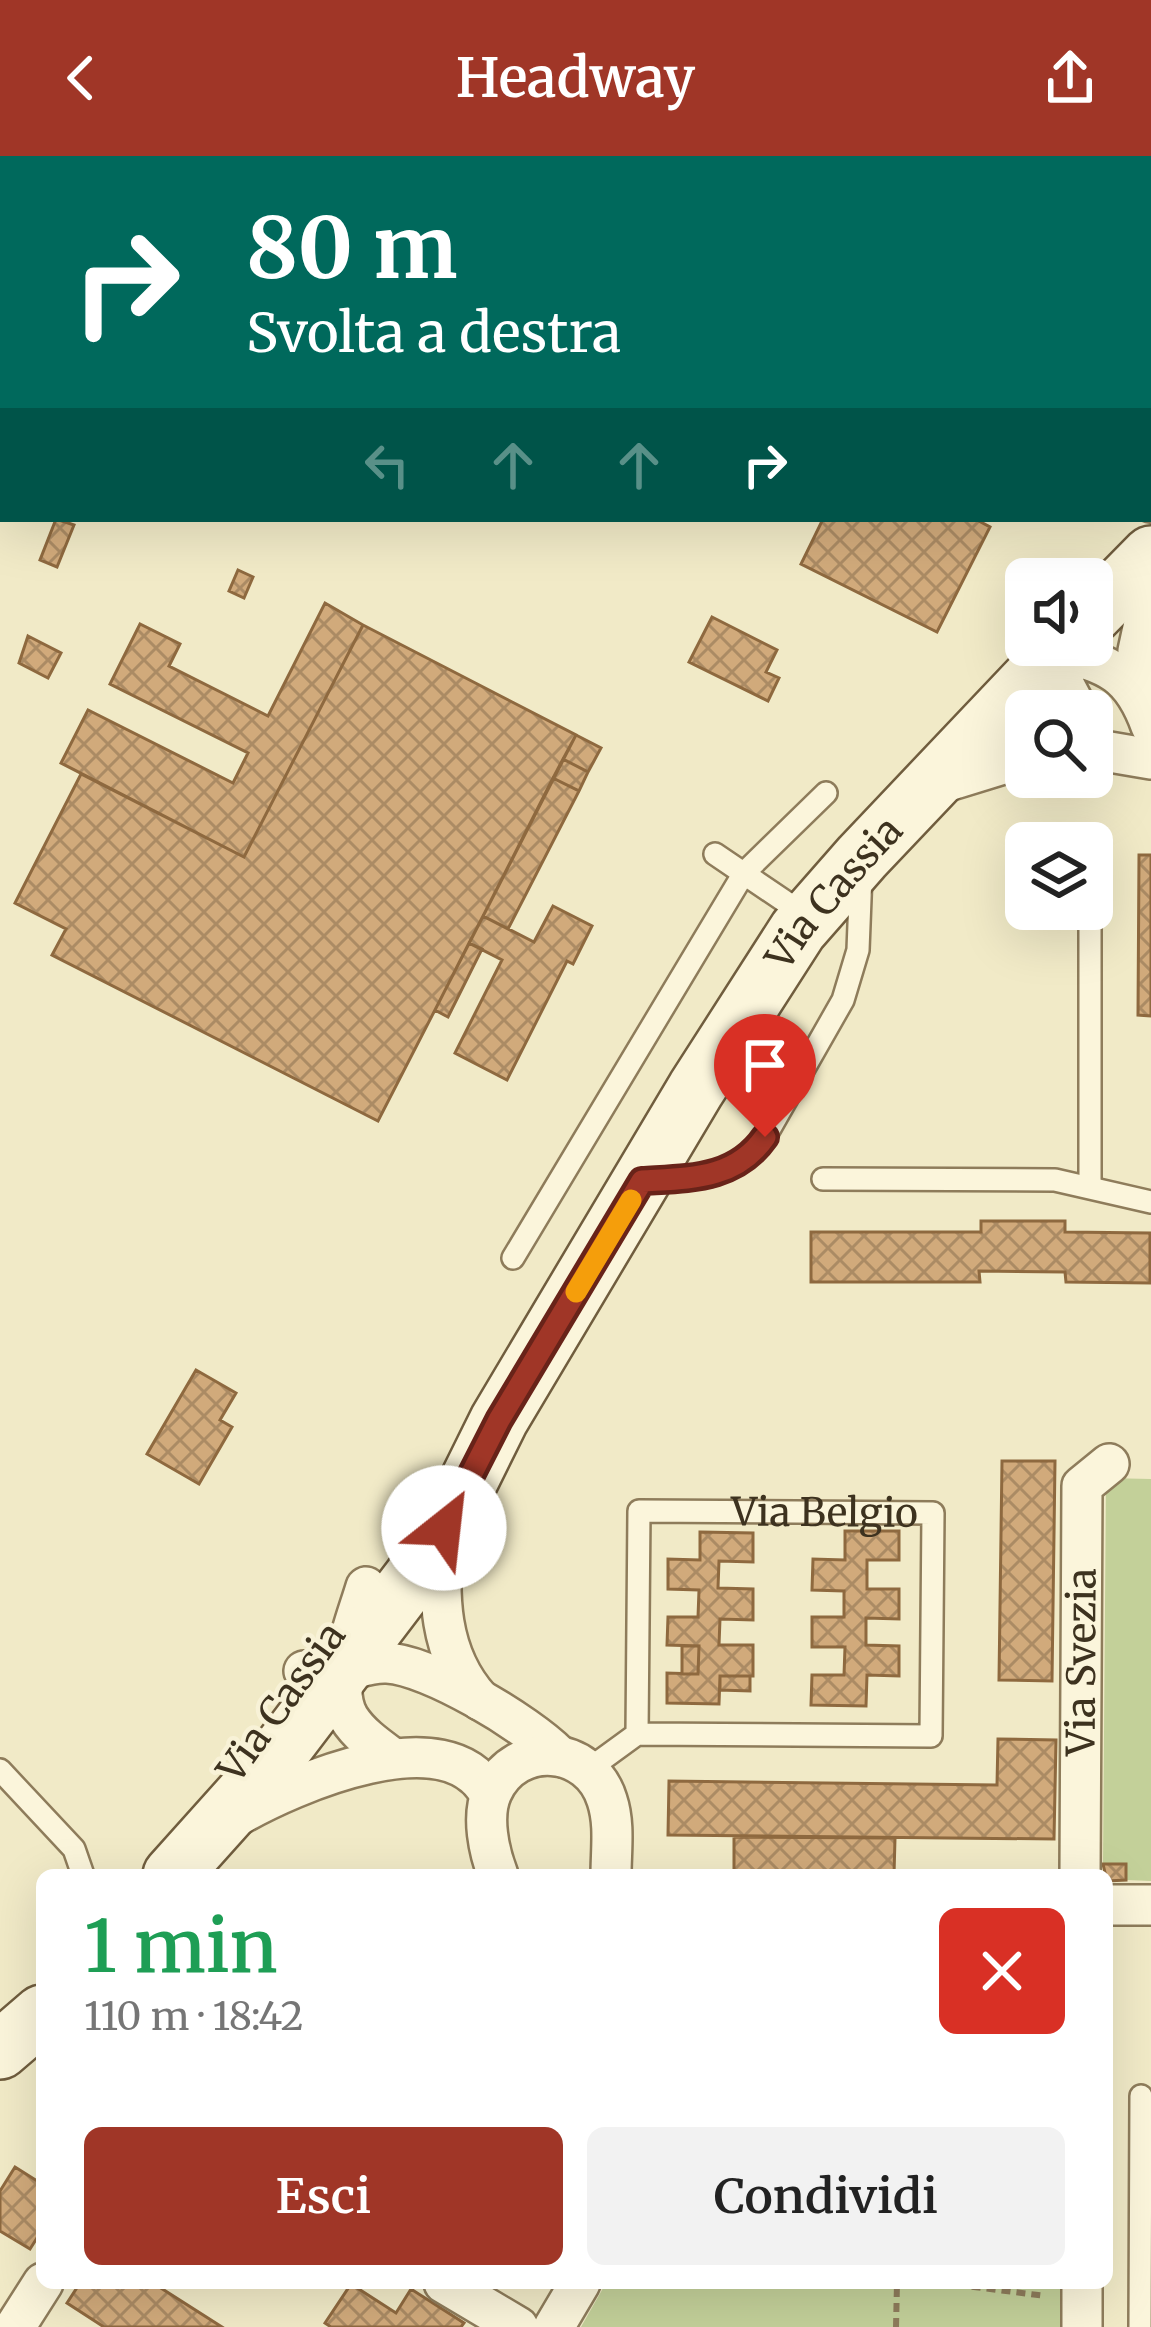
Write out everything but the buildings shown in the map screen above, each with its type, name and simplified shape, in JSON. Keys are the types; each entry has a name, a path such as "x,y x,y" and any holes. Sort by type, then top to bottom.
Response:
{"main road":[{"name":"Via Cassia","path":"1113,594 1151,555"},
{"name":"Via Cassia","path":"163,1869 444,1528 499,1420 762,981 808,918 1044,666"},
{"name":"Via Cassia","path":"178,1869 217,1828 324,1671 366,1587 442,1482 499,1420"}],"street":[{"path":"1148,716 1138,651 1151,591"},
{"path":"1102,666 1121,675 1148,716"},
{"path":"928,788 1005,764"},
{"name":"Via Svezia","path":"1080,1869 1082,1486 1109,1464"},
{"path":"444,1528 438,1588 441,1615 458,1667 480,1700"},
{"path":"392,1757 358,1730 324,1671 392,1663 480,1700 543,1740 574,1762 609,1807 610,1869"},
{"path":"217,1828 276,1796 392,1757 456,1766 482,1782 490,1795 489,1838 497,1869"},
{"path":"490,1795 504,1775 521,1764 574,1762"},
{"path":"1113,1905 1151,1905"},
{"path":"15,2327 39,2289"},
{"path":"453,2289 518,2327"},
{"path":"554,2327 576,2289"}],"lane":[{"path":"514,1258 744,873 826,794"},
{"path":"715,854 808,918"},
{"path":"642,1181 726,1171 749,1158 765,1137 829,1029 849,983 858,950 862,857"},
{"path":"1090,930 1090,1187"},
{"path":"823,1179 1055,1180 1151,1202"},
{"name":"Via Belgio","path":"639,1511 933,1513 931,1736 637,1734 639,1511"},
{"path":"574,1762 637,1734"},
{"path":"0,1770 74,1849 81,1869"},
{"path":"1140,2327 1141,2096"}],"path":[{"path":"896,2327 897,2289"},
{"path":"984,2289 1082,2303"}],"green space":[{"path":"1106,1478 1151,1479 1151,1881 1126,1880 1126,1864 1103,1864"},
{"path":"603,2289 1070,2289 1071,2327 581,2327"}],"slow traffic":[{"path":"576,1292 631,1200"}],"route":[{"path":"444,1528 499,1420 642,1181 726,1171 749,1158 765,1137"}]}
